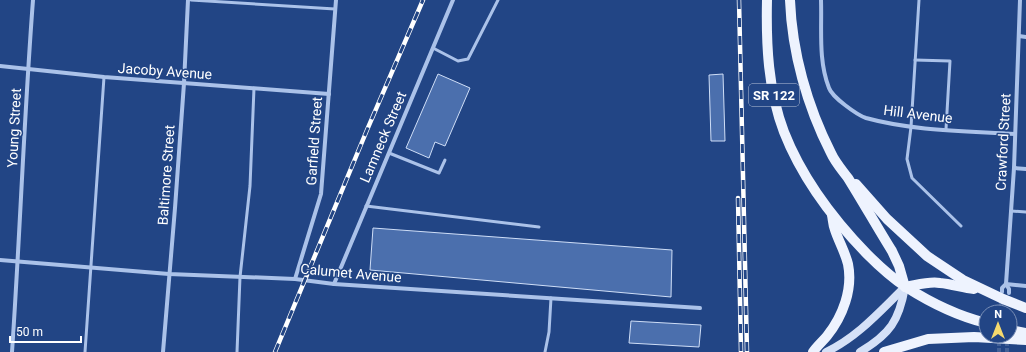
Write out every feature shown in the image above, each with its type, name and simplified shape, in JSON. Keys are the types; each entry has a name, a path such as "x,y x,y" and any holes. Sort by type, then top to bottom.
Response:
{"main road":[{"name":"SR 122","path":"767,0 766,23 769,63 777,109 784,131 804,172 832,215 883,269 905,287 952,312 978,320"},
{"name":"SR 122","path":"790,0 797,57 808,96 832,154 845,173 887,219 927,256 963,280 1026,308"},
{"path":"845,173 892,251 899,266 905,287 902,306 898,317 890,330 875,343 860,352"},
{"path":"813,352 836,324 848,291 848,265 844,249 834,230 832,215"},
{"path":"826,352 841,345 862,329 905,287 923,283 939,283 965,288 981,289"},
{"path":"884,352 928,339 974,337 1026,340"}],"street":[{"name":"Young Street","path":"12,352 33,0"},
{"name":"Baltimore Street","path":"164,352 169,274 176,208 188,0"},
{"name":"Garfield Street","path":"295,279 321,194 336,0"},
{"name":"Lamneck Street","path":"334,284 453,0"},
{"name":"Hill Avenue","path":"822,0 822,59 829,89 844,104 865,118 912,127 1015,134"},
{"name":"Crawford Street","path":"1009,293 1009,289 1006,284 1014,168 1020,0"},
{"path":"1019,36 1026,37"},
{"name":"Jacoby Avenue","path":"0,66 104,77 329,94"},
{"path":"1014,168 1026,168"},
{"name":"Calumet Avenue","path":"0,260 169,274 295,279 334,284 700,308"},
{"name":"Crawford Street","path":"1002,292 1002,288 1006,284"},
{"path":"1006,284 1026,286"}],"lane":[{"path":"191,0 336,9"},
{"path":"433,48 458,61 468,59 498,0"},
{"path":"919,0 912,127 907,159 912,178 961,226"},
{"path":"915,60 950,61 946,129"},
{"path":"85,352 104,77"},
{"path":"237,352 240,277 250,186 254,88"},
{"path":"389,153 439,173 445,160"},
{"path":"366,206 538,227"},
{"path":"1011,211 1026,212"},
{"path":"545,352 549,332 551,298"}],"building":[{"path":"438,74 470,88 445,146 435,142 429,158 406,148"},
{"path":"723,74 725,141 711,141 709,75"},
{"path":"373,228 672,250 671,297 370,270"},
{"path":"631,321 701,325 699,347 629,343"}],"tunnel":[{"path":"999,344 999,352"},
{"path":"1007,344 1007,352"}],"railway":[{"path":"275,352 367,130 423,0"},
{"path":"739,0 747,352"},
{"path":"738,198 741,352"}]}
